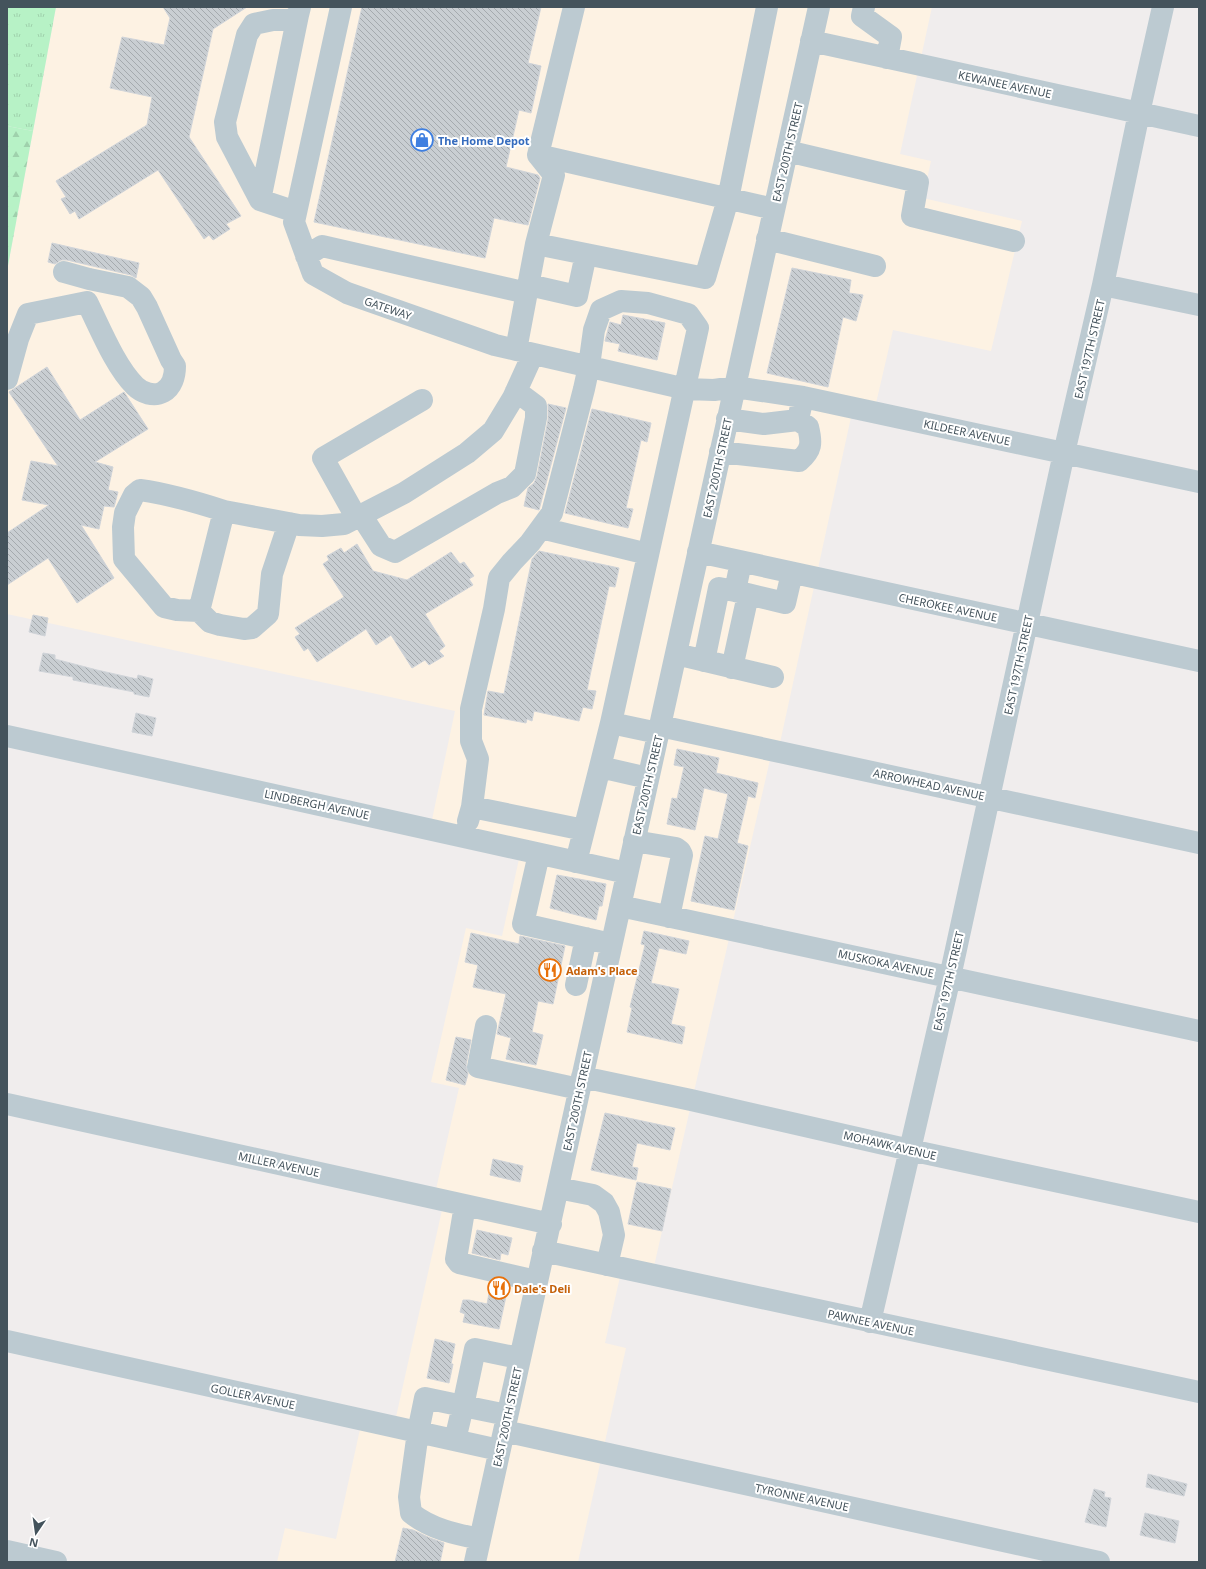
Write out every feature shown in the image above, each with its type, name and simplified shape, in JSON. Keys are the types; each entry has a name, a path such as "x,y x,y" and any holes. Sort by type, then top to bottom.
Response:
{"street":[{"name":"GATEWAY","path":"341,7 294,222 313,274 347,293 495,345 686,389 714,390 735,386"},
{"path":"538,155 574,7"},
{"path":"536,244 705,278 728,199 767,7"},
{"name":"EAST 200TH STREET","path":"475,1562 819,7"},
{"path":"864,7 862,16 891,37 887,58"},
{"name":"EAST 197TH STREET","path":"870,1322 950,977 1064,453 1104,284 1139,113 1163,7"},
{"path":"296,212 260,200 227,137 225,122 247,35 254,24 273,20 291,20 299,11"},
{"path":"260,200 299,11"},
{"name":"KEWANEE AVENUE","path":"811,41 1199,126"},
{"path":"787,151 918,182 912,216 1014,241"},
{"path":"538,155 774,210"},
{"path":"289,523 272,574 268,614 252,628 244,629 220,625 210,622 199,611 177,610 164,607 124,559 123,527 125,513 134,495 140,490 192,500 224,511 289,523 322,526 344,524 404,493 467,453 493,430 516,391 525,352 528,289 536,244 554,175 538,155"},
{"path":"767,239 875,266"},
{"path":"306,256 322,246 528,289 577,296 586,254"},
{"path":"64,272 128,287 141,297 175,366 175,373 168,390 158,395 149,394 136,387 124,372 87,302 89,279"},
{"path":"1104,284 1199,305"},
{"path":"464,837 472,807 478,759 471,742 471,709 494,609 499,578 530,543 552,513 589,366 594,330 601,310 621,301 648,303 688,314 698,328 686,389 611,723 576,862"},
{"path":"7,379 18,339 28,314 87,302"},
{"name":"KILDEER AVENUE","path":"735,386 803,397 1199,482"},
{"path":"422,400 323,458 359,516 381,546 394,552 497,493 512,487 525,474 536,418 536,406 516,391"},
{"path":"798,420 803,397"},
{"path":"720,452 800,461 808,453 811,438 808,427 798,420 764,424 728,419"},
{"path":"199,611 224,511"},
{"path":"541,528 648,554"},
{"name":"CHEROKEE AVENUE","path":"698,552 1026,625 1199,661"},
{"path":"704,661 733,596 742,562"},
{"path":"689,595 733,596 785,603 792,573"},
{"path":"732,668 733,596"},
{"path":"676,654 773,677"},
{"name":"ARROWHEAD AVENUE","path":"611,723 659,730 989,797 1199,843"},
{"name":"LINDBERGH AVENUE","path":"7,736 627,873"},
{"path":"600,767 648,778"},
{"path":"472,807 584,830"},
{"path":"634,841 676,848 682,855 668,917"},
{"path":"539,854 524,924 611,944"},
{"name":"MUSKOKA AVENUE","path":"620,906 1199,1031"},
{"path":"576,985 586,938"},
{"name":"MOHAWK AVENUE","path":"486,1026 478,1066 691,1100 910,1150 1199,1212"},
{"name":"MILLER AVENUE","path":"7,1104 550,1224"},
{"path":"558,1188 593,1195 604,1202 609,1212 614,1235 607,1265"},
{"path":"465,1205 456,1259 459,1263 536,1281"},
{"name":"PAWNEE AVENUE","path":"543,1251 1199,1392"},
{"name":"GOLLER AVENUE","path":"7,1341 455,1440 503,1432"},
{"path":"455,1440 475,1349 520,1358"},
{"path":"480,1539 437,1528 420,1520 411,1513 409,1497 418,1432 425,1398 463,1406 503,1432"},
{"name":"TYRONNE AVENUE","path":"503,1432 1100,1562"},
{"path":"7,1551 56,1562"}],"shaded area":[{"path":"56,7 932,7 900,154 931,161 923,198 1022,221 991,351 893,330 874,412 853,408 778,752 772,751 652,1275 622,1268 605,1343 626,1348 578,1562 277,1562 285,1528 336,1539 362,1420 394,1426 444,1201 434,1198 459,1088 431,1082 466,928 502,936 521,850 430,829 455,711 7,614 7,271"}],"green space":[{"path":"7,7 56,7 33,131 7,126"},
{"path":"7,126 33,131 7,271"}],"building":[{"path":"163,7 247,7 213,29 189,137 241,216 226,224 230,229 213,240 209,235 204,239 158,170 79,219 75,211 70,214 61,199 66,197 56,181 147,125 152,97 110,88 122,37 164,45 170,18"},
{"name":"The Home Depot","path":"362,7 541,7 528,63 541,66 531,113 519,110 506,167 538,175 540,178 528,225 494,218 485,258 314,222"},
{"path":"52,243 139,263 136,278 131,275 67,260 61,260 55,264 48,262"},
{"path":"792,268 851,280 849,293 863,295 856,321 843,317 828,387 767,373"},
{"path":"623,315 665,323 657,360 618,351 620,344 605,341 610,322 621,325"},
{"path":"47,367 80,420 124,392 148,429 95,462 113,467 108,490 118,492 114,507 104,506 99,529 81,525 114,578 77,603 48,558 7,585 7,533 49,505 22,500 31,461 58,466 9,392"},
{"path":"548,404 566,408 539,510 524,506 528,488 534,483 537,476 548,420"},
{"path":"592,409 651,423 647,442 641,440 626,508 633,509 628,528 565,513"},
{"path":"357,544 373,571 407,580 451,552 460,564 464,562 474,576 469,579 473,585 425,614 445,646 439,651 444,656 429,665 425,660 412,668 391,635 376,645 366,629 317,662 308,648 304,651 295,637 300,634 295,628 344,597 323,564 329,560 327,556 341,548 344,553"},
{"path":"539,551 619,568 615,587 609,586 587,690 596,691 592,709 583,707 579,721 534,711 532,721 527,719 526,723 484,715 488,691 504,694 532,559"},
{"path":"33,615 48,618 45,636 29,632"},
{"path":"43,653 55,655 55,659 97,670 137,679 138,675 153,679 149,697 134,694 134,692 73,680 73,677 39,671"},
{"path":"136,713 156,718 152,736 132,732"},
{"path":"677,749 719,758 716,773 758,783 755,798 748,796 737,843 748,846 734,910 691,901 705,836 718,839 728,794 704,788 695,830 667,824 672,798 677,799 684,767 674,765"},
{"path":"557,875 606,884 602,906 599,906 596,920 550,908"},
{"path":"644,931 689,941 686,954 659,948 651,983 679,989 671,1024 685,1027 682,1044 627,1032 632,1008 630,1007 645,945 641,944"},
{"path":"471,933 519,944 520,936 565,946 553,1004 538,1001 532,1032 543,1035 536,1065 506,1059 511,1038 497,1034 506,994 473,987 478,965 465,962"},
{"path":"456,1037 471,1040 466,1065 468,1074 465,1085 446,1080"},
{"path":"605,1113 675,1128 670,1150 637,1143 632,1167 638,1168 636,1180 591,1170"},
{"path":"493,1159 523,1166 520,1182 490,1175"},
{"path":"637,1182 671,1189 662,1231 628,1224"},
{"path":"477,1230 512,1238 508,1255 501,1253 500,1260 472,1253"},
{"path":"491,1283 508,1287 499,1329 463,1322 465,1314 460,1312 463,1300 487,1304"},
{"path":"435,1339 455,1344 449,1383 427,1378"},
{"path":"1148,1474 1187,1484 1184,1496 1146,1487"},
{"path":"1094,1489 1105,1492 1104,1497 1111,1498 1106,1527 1085,1522"},
{"path":"1145,1513 1179,1521 1175,1543 1140,1535"},
{"path":"403,1528 413,1530 444,1543 440,1562 395,1562"}],"place":[{"name":"The Home Depot","path":"422,140"},
{"name":"Adam's Place","path":"550,970"},
{"name":"Dale's Deli","path":"499,1288"}]}
